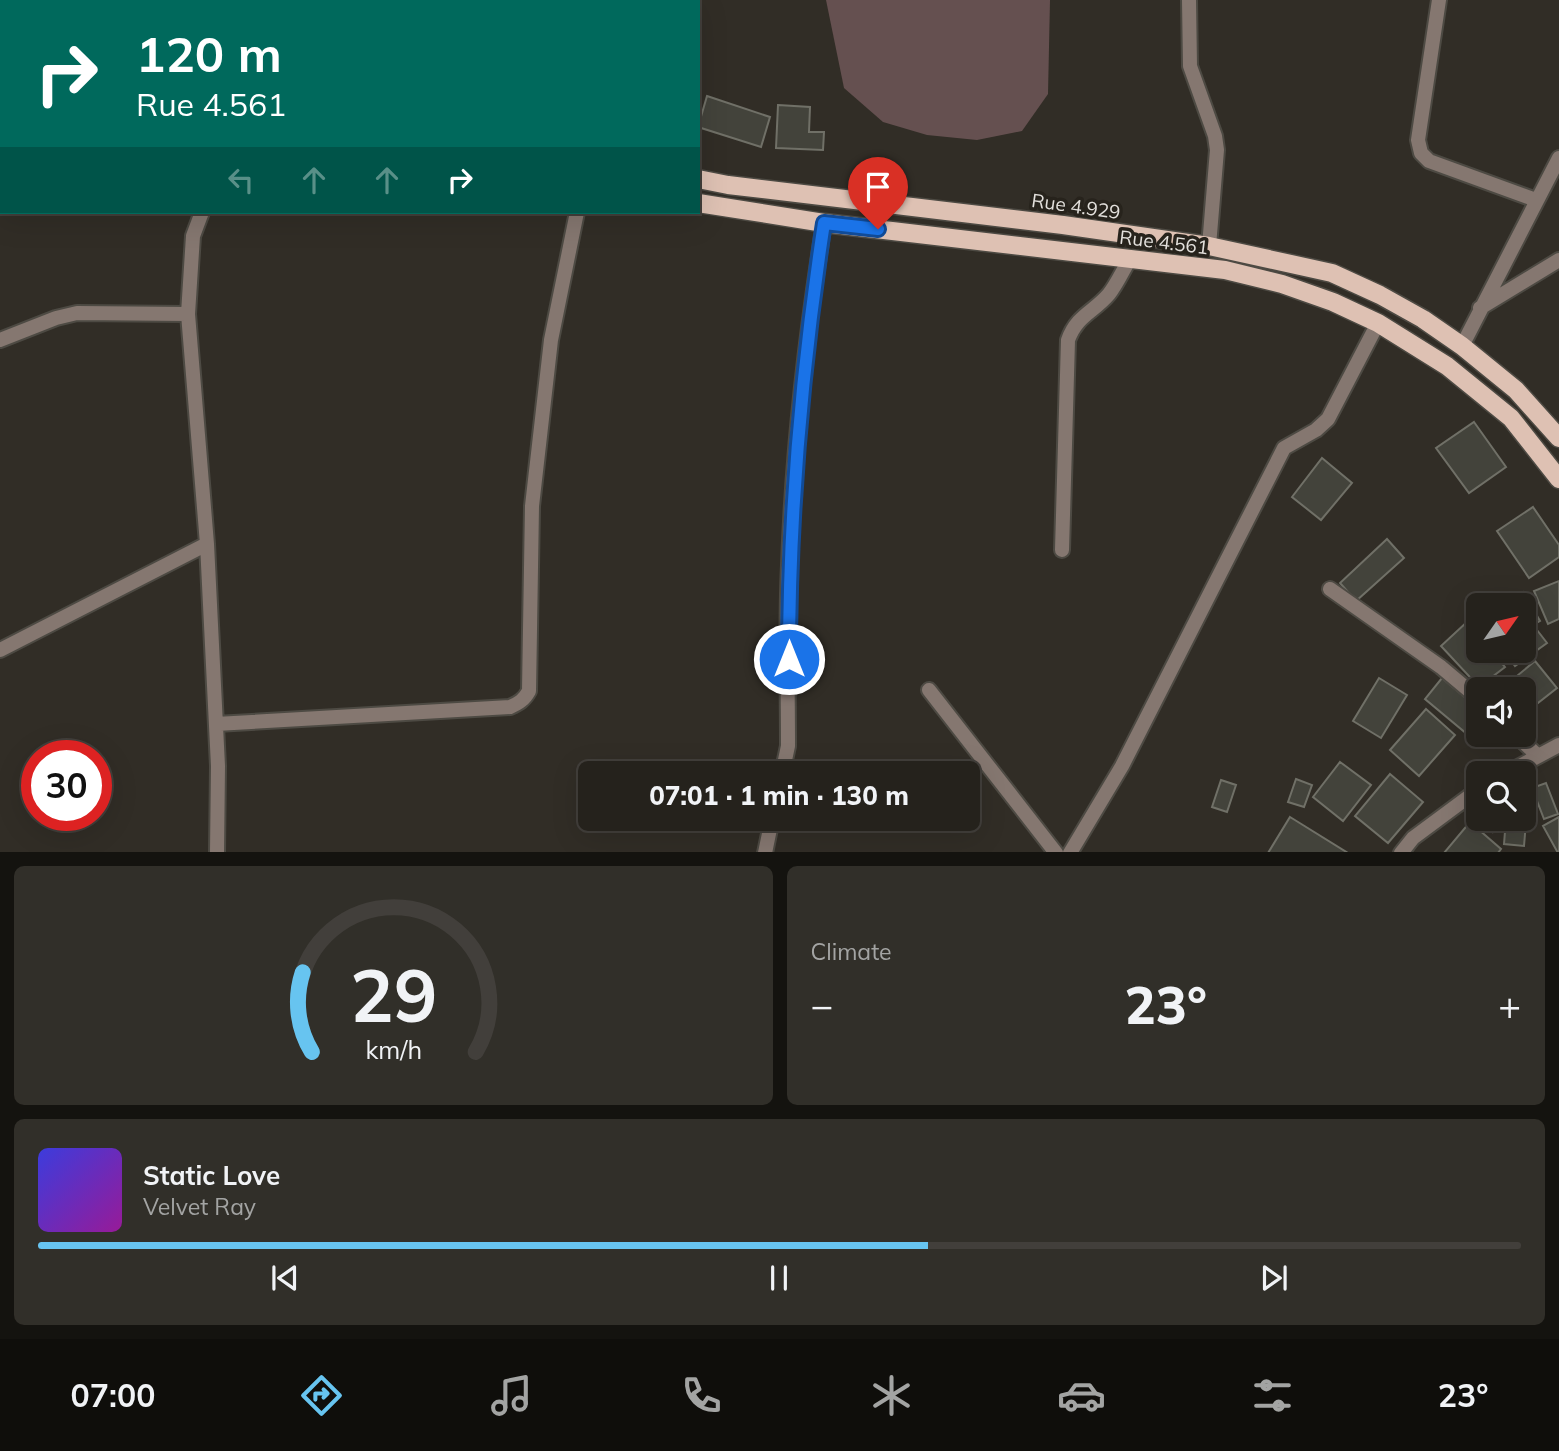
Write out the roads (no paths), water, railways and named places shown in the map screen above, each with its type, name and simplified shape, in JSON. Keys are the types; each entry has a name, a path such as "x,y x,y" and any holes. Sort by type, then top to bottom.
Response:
{"main road":[{"name":"Rue 4.929","path":"700,179 1209,246 1332,273 1423,319 1462,346 1516,390 1559,438"},
{"name":"Rue 4.561","path":"700,203 824,223 1225,270 1283,284 1378,323 1447,366 1511,418 1559,479"}],"street":[{"path":"1189,0 1190,66 1215,136 1217,150 1209,246"},
{"path":"1439,0 1418,140 1420,153 1429,161 1536,200"},
{"path":"1462,346 1559,158"},
{"path":"201,214 193,236 188,314 207,544 216,724 217,852"},
{"path":"216,724 510,707 519,704 526,697 529,691 532,506 551,340 577,214"},
{"path":"785,761 788,746 789,566 798,418 824,223"},
{"path":"1062,550 1068,340 1072,327 1079,319 1109,295 1130,259"},
{"path":"1480,308 1559,260"},
{"path":"0,340 56,318 77,313 188,314"},
{"path":"1070,852 1122,766 1284,448 1316,430 1328,419 1378,323"},
{"path":"0,650 207,544"},
{"path":"1329,589 1441,667 1466,688"},
{"path":"929,690 1056,852"},
{"path":"1527,761 1559,745"},
{"path":"1529,747 1537,755"},
{"path":"1401,852 1413,838 1466,799"},
{"path":"765,852 769,831"}]}
